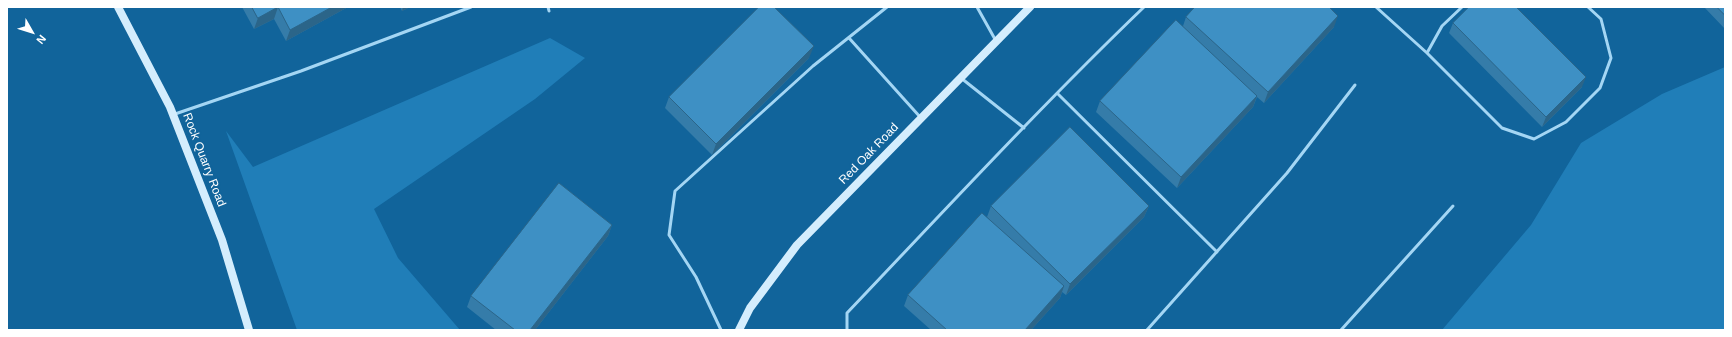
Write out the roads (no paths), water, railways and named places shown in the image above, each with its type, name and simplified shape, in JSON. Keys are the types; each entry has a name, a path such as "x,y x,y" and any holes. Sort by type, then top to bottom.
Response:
{"street":[{"name":"Rock Quarry Road","path":"118,7 173,114 222,240 249,330"},
{"name":"Red Oak Road","path":"739,330 750,308 798,245 960,77 1030,7"}],"lane":[{"path":"173,114 301,71 471,7"},
{"path":"548,7 549,11"},
{"path":"721,330 696,277 668,235 675,191 813,66 887,7"},
{"path":"977,7 996,41"},
{"path":"847,330 847,313 1058,94 1085,64 1144,7"},
{"path":"1376,7 1427,53 1502,128 1534,139 1566,122 1600,88 1611,58 1602,19 1588,7"},
{"path":"1427,53 1442,26 1462,7"},
{"path":"849,38 921,118"},
{"path":"960,77 1024,128"},
{"path":"1147,330 1287,173 1355,85"},
{"path":"1058,94 1217,252"},
{"path":"1341,330 1453,206"}]}
